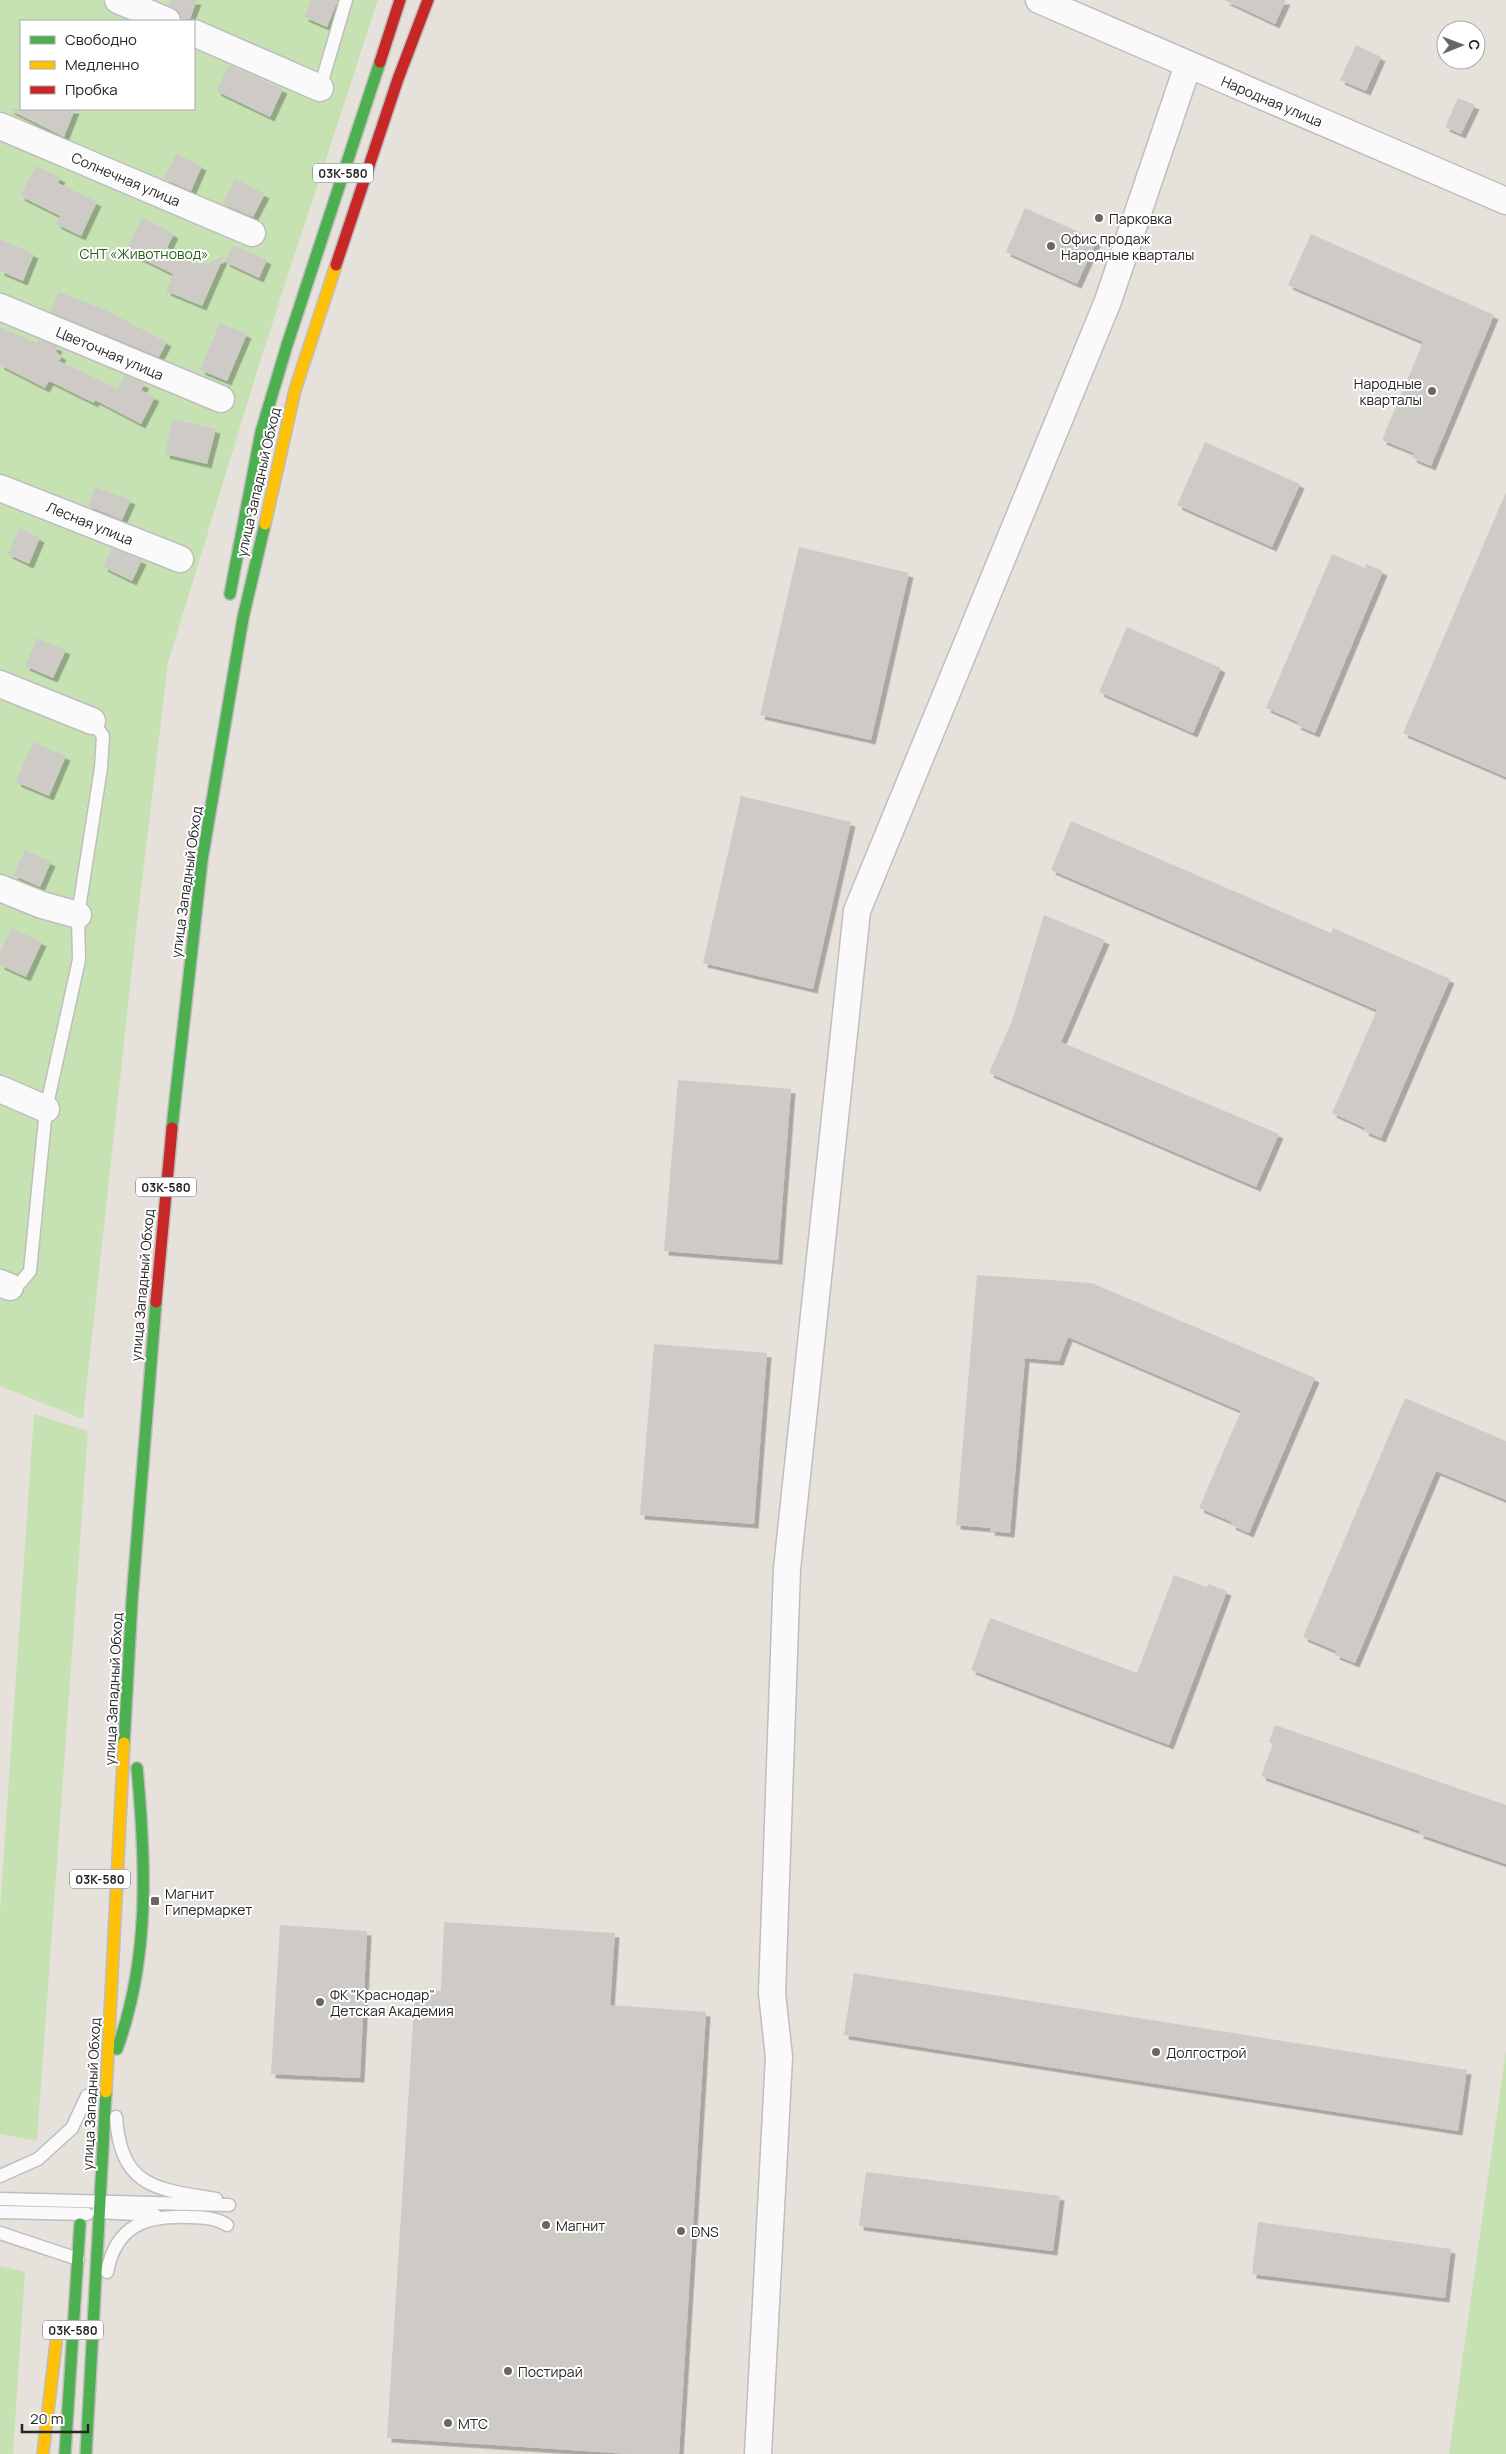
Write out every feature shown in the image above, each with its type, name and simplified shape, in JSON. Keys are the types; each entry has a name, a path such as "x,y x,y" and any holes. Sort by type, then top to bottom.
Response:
{"highway":[{"name":"улица Западный Обход","path":"227,606 261,432 287,345 400,0"},
{"name":"улица Западный Обход","path":"65,2454 78,2259 90,2206 108,2065 132,1600 166,1185 202,860 243,618 295,390 395,88 428,0"},
{"path":"108,2065 126,2029 132,2005 142,1934 144,1833 136,1752 127,1710"},
{"name":"улица Западный Обход","path":"85,2132 87,2092"},
{"name":"улица Западный Обход","path":"86,2454 91,2385 90,2206"},
{"path":"43,2454 60,2323 76,2291"}],"street":[{"path":"118,0 165,20"},
{"name":"Народная улица","path":"1039,0 1506,201"},
{"path":"195,33 320,88"},
{"path":"758,2454 779,2057 772,1993 787,1569 857,911 1108,301 1188,65"},
{"name":"Солнечная улица","path":"0,126 252,233"},
{"name":"Цветочная улица","path":"0,307 221,399"},
{"name":"Лесная улица","path":"0,488 180,559"},
{"path":"0,684 92,721"},
{"path":"0,888 42,905 78,915"},
{"path":"0,1089 46,1109"}],"lane":[{"path":"320,88 346,0"},
{"path":"5,1285 21,1282 30,1271 46,1109 79,960 78,915 101,768 103,736 92,721"},
{"path":"0,2212 90,2206 229,2205 223,2201 160,2188 141,2179 132,2170 120,2149 108,2065"},
{"path":"0,2176 38,2159 72,2128 87,2092"},
{"path":"0,2199 208,2218 227,2225"},
{"path":"91,2385 104,2320 110,2255 119,2239 138,2224 154,2218 173,2216"},
{"path":"0,2233 78,2259"}],"green space":[{"name":"СНТ «Животновод»","path":"0,0 378,0 262,355 168,663 137,923 83,1419 0,1386"},
{"path":"34,1414 88,1431 37,2141 0,2134 0,1909"},
{"path":"1506,2050 1506,2454 1449,2454"},
{"path":"0,2266 25,2272 13,2454 0,2454"}],"building":[{"path":"171,0 197,0 190,19 182,20 179,12 168,5"},
{"path":"311,0 338,0 327,27 304,17"},
{"path":"1224,0 1286,0 1275,24"},
{"path":"1356,45 1381,57 1366,91 1340,80"},
{"path":"229,65 283,89 270,117 216,91"},
{"path":"1458,98 1475,105 1461,134 1445,127"},
{"path":"8,109 75,110 64,137"},
{"path":"176,154 202,166 191,191 164,179"},
{"path":"36,166 61,178 58,183 97,202 81,236 56,224 60,216 20,196"},
{"path":"235,179 265,194 253,217 222,204"},
{"name":"Офис продаж Народные кварталы","path":"1025,208 1097,240 1077,284 1006,252"},
{"path":"142,218 174,234 167,248 207,264 224,256 202,306 166,291 173,274 126,251"},
{"name":"Народные кварталы","path":"1311,234 1494,315 1431,466 1412,458 1414,453 1382,440 1423,342 1288,285"},
{"path":"0,239 34,254 23,281 0,271"},
{"path":"233,245 267,260 259,278 225,262"},
{"path":"59,292 103,309 167,342 159,357 50,312"},
{"path":"220,323 247,334 227,381 200,370"},
{"path":"0,327 37,343 39,339 58,347 56,352 62,356 59,361 118,389 125,375 145,384 141,390 155,397 141,424 95,400 94,403 49,381 45,388 0,365"},
{"path":"173,419 216,429 207,464 165,454"},
{"path":"1205,442 1300,484 1272,547 1177,505"},
{"path":"95,487 131,500 122,520 88,506"},
{"path":"1506,492 1506,777 1403,733"},
{"path":"19,528 40,538 29,564 8,554"},
{"path":"799,547 909,573 871,740 760,715"},
{"path":"112,548 142,560 132,581 103,567"},
{"path":"1332,554 1365,568 1366,564 1383,571 1315,733 1296,725 1298,722 1266,708"},
{"path":"1127,627 1221,668 1193,733 1099,692"},
{"path":"37,638 66,650 53,678 25,666"},
{"path":"33,742 66,756 49,796 16,782"},
{"path":"741,796 851,822 813,989 703,963"},
{"path":"1071,821 1331,933 1333,928 1450,979 1381,1138 1364,1131 1365,1128 1332,1113 1377,1010 1051,870"},
{"path":"25,850 51,862 40,887 13,875"},
{"path":"1044,915 1105,940 1061,1042 1279,1134 1256,1187 989,1073 1012,1021"},
{"path":"11,928 42,942 26,977 0,965 0,952"},
{"path":"678,1080 791,1089 778,1260 664,1251"},
{"path":"977,1275 1092,1283 1315,1378 1249,1533 1231,1525 1232,1522 1199,1508 1241,1411 1068,1337 1059,1361 1025,1358 1010,1533 990,1531 991,1528 956,1525"},
{"path":"654,1344 767,1353 754,1524 640,1515"},
{"path":"1405,1398 1506,1441 1506,1500 1436,1471 1355,1663 1335,1655 1336,1651 1303,1637"},
{"path":"1174,1575 1207,1587 1208,1584 1227,1591 1169,1745 971,1670 990,1618 1137,1673"},
{"path":"1275,1725 1506,1805 1506,1864 1419,1834 1420,1831 1261,1776 1273,1744 1269,1742"},
{"name":"Магнит","path":"444,1922 615,1933 610,2005 706,2012 679,2454 630,2454 387,2438 415,1990 441,1991"},
{"name":"ФК \"Краснодар\" Детская Академия","path":"280,1925 367,1931 360,2078 271,2074"},
{"name":"Долгострой","path":"854,1973 1467,2070 1458,2131 844,2035"},
{"path":"866,2172 1060,2196 1053,2251 859,2226"},
{"path":"1258,2222 1451,2249 1445,2298 1252,2274"}],"traffic: fast":[{"path":"230,594 261,432 287,345 380,62"},
{"path":"172,1128 202,860 243,618 265,524"},
{"path":"124,1743 132,1600 156,1302"},
{"path":"117,2049 128,2015 135,1980 143,1910 142,1839 137,1768"},
{"path":"86,2454 106,2092"},
{"path":"65,2454 80,2224"}],"traffic: slow":[{"path":"265,524 295,390 336,265"},
{"path":"106,2092 124,1743"},
{"path":"43,2454 56,2343"}],"traffic: jam":[{"path":"380,62 400,0"},
{"path":"336,265 398,79 428,0"},
{"path":"156,1302 172,1128"}],"place":[{"name":"Парковка","path":"1099,218"},
{"name":"Офис продаж Народные кварталы","path":"1051,246"},
{"name":"Народные кварталы","path":"1432,391"},
{"name":"Магнит Гипермаркет","path":"155,1901"},
{"name":"ФК \"Краснодар\" Детская Академия","path":"320,2002"},
{"name":"Долгострой","path":"1156,2052"},
{"name":"Магнит","path":"546,2225"},
{"name":"DNS","path":"681,2231"},
{"name":"Постирай","path":"508,2371"},
{"name":"МТС","path":"448,2423"}]}
